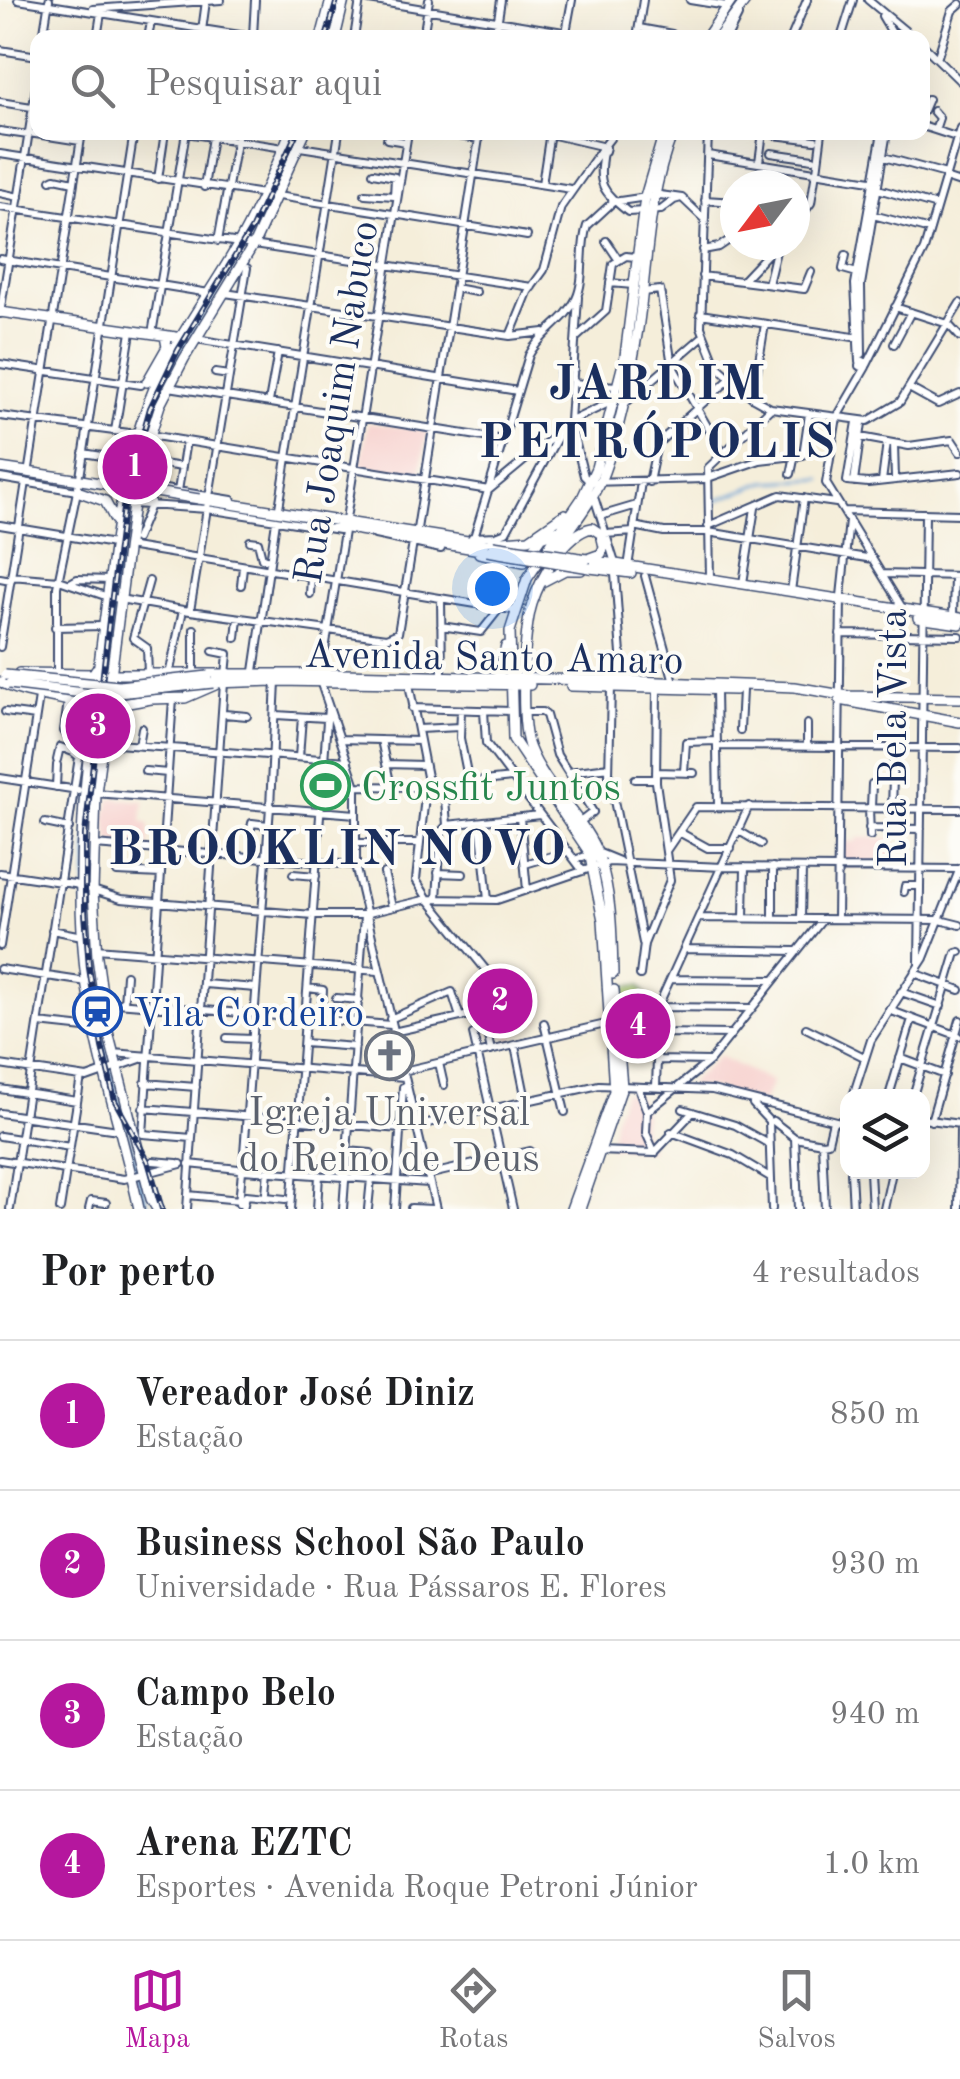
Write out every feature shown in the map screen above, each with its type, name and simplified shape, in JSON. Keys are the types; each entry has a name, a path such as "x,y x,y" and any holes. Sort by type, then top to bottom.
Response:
{"main road":[{"path":"324,30 330,0"},
{"path":"337,30 344,0"},
{"path":"724,30 746,0"},
{"path":"711,30 729,3"},
{"path":"126,704 120,697 124,674 118,672 114,656 127,546 149,435 206,298 266,194 287,140"},
{"path":"149,382 188,339 232,280 254,244 302,140"},
{"path":"504,657 522,576 595,500 596,468 617,404 617,386 662,140"},
{"path":"650,196 670,140"},
{"path":"571,1209 603,1148 618,1086 593,852 580,822 527,743 526,604 594,483 634,348 635,257 647,212"},
{"path":"260,232 269,246"},
{"path":"0,313 188,339"},
{"path":"165,336 173,352"},
{"path":"106,501 128,460 151,396 149,382 167,347 165,336"},
{"path":"0,471 346,522 472,549 513,562 528,560 542,537 561,537 595,528 602,536 604,550 590,562"},
{"path":"79,483 118,483"},
{"path":"79,483 106,501 116,524"},
{"path":"100,674 94,673 104,626 105,580 114,544 118,483"},
{"path":"472,549 529,539 565,514 594,483"},
{"path":"526,646 531,607 561,537 565,514"},
{"path":"371,528 628,569 791,590 923,616 958,619"},
{"path":"511,706 507,692 496,682 522,591 561,537"},
{"path":"513,562 522,576"},
{"path":"590,562 615,569"},
{"path":"542,583 568,570 628,569 645,576 841,601 923,616"},
{"path":"512,612 511,706 515,744 593,852"},
{"path":"83,704 114,656"},
{"path":"525,707 540,683 526,668"},
{"name":"Avenida Santo Amaro","path":"3,679 57,673 194,674 220,681 442,676 496,682"},
{"path":"100,674 106,707 102,742 87,792 93,845 82,936 94,1028 139,1156 140,1209"},
{"path":"100,674 87,792 87,889 118,1130 137,1178 154,1206"},
{"name":"Avenida Santo Amaro","path":"253,678 276,681 322,677 409,684 526,682 782,691 840,697"},
{"path":"3,679 99,696 220,681"},
{"path":"3,679 22,694 83,704 93,714"},
{"name":"Avenida Santo Amaro","path":"540,683 623,680 795,687 882,708 960,720"},
{"name":"Avenida Santo Amaro","path":"106,707 190,697 220,681"},
{"path":"840,697 960,698"},
{"path":"512,730 520,745 527,743"},
{"path":"580,1209 603,1148 618,1086 620,1052 610,910 593,867"},
{"path":"614,990 613,1024 620,1052"}],"street":[{"path":"18,0 72,4 84,10 188,30"},
{"path":"84,10 122,3 221,0"},
{"path":"255,30 256,0"},
{"path":"355,30 360,0"},
{"path":"369,0 541,30"},
{"path":"424,30 429,0"},
{"path":"496,30 501,0"},
{"path":"567,30 572,0"},
{"path":"643,0 639,28 650,30"},
{"path":"690,0 729,3"},
{"path":"732,30 746,0"},
{"path":"794,30 807,0"},
{"path":"844,30 853,0"},
{"path":"864,0 904,30"},
{"path":"864,0 892,30"},
{"path":"202,30 203,1"},
{"path":"44,30 49,2"},
{"path":"122,3 118,10 122,16"},
{"path":"938,56 952,11 960,4"},
{"path":"98,30 101,12"},
{"path":"892,20 895,30"},
{"path":"150,30 151,22"},
{"path":"0,50 30,55"},
{"path":"930,50 960,80"},
{"path":"0,102 30,106"},
{"path":"933,111 939,120 935,130"},
{"path":"0,313 4,260 17,210 30,126"},
{"path":"903,610 826,483 837,417 918,262 959,135 930,128"},
{"path":"0,131 28,134"},
{"path":"28,468 80,140"},
{"path":"57,673 58,580 79,483 133,140"},
{"path":"158,180 164,140"},
{"path":"152,335 184,140"},
{"path":"204,187 212,140"},
{"path":"218,241 236,140"},
{"path":"253,140 284,148"},
{"path":"279,508 337,140"},
{"path":"393,140 406,142"},
{"path":"416,529 478,140"},
{"path":"542,184 546,140"},
{"path":"568,140 601,151"},
{"path":"510,336 544,270 557,218 571,189 609,140"},
{"path":"708,140 706,200 701,216 703,337 716,365 753,398 770,408 860,422 898,404 960,303"},
{"path":"758,162 762,140"},
{"path":"769,164 773,140"},
{"path":"810,204 821,140"},
{"path":"863,364 857,274 873,215 884,140"},
{"name":"Rua Joaquim Nabuco","path":"322,677 406,142"},
{"path":"300,147 571,189"},
{"path":"601,151 600,182 626,211 666,209 670,198"},
{"path":"771,153 813,159"},
{"path":"0,154 528,236"},
{"path":"708,154 877,184 937,206"},
{"path":"881,156 960,183"},
{"path":"388,175 390,160"},
{"path":"365,194 393,197 396,178 373,173"},
{"path":"51,180 74,182"},
{"path":"859,338 865,245 877,184"},
{"path":"0,194 19,197"},
{"path":"701,216 682,198 650,196 619,199 587,226 570,422 582,468 594,483 707,478 760,460 804,454 809,414"},
{"path":"706,200 720,201"},
{"path":"0,207 532,287"},
{"path":"873,215 930,230"},
{"path":"606,241 618,259"},
{"path":"703,250 720,246"},
{"path":"846,255 843,270 857,274"},
{"path":"576,338 604,315 612,266 618,259 635,257"},
{"path":"4,260 195,291 206,298"},
{"path":"742,281 762,260"},
{"path":"768,284 774,260"},
{"path":"168,675 200,559 205,502 247,268"},
{"path":"702,276 805,288 810,272"},
{"path":"232,280 232,287 241,294"},
{"path":"610,283 660,290 672,365 722,452"},
{"path":"455,288 476,292"},
{"path":"224,292 510,336 545,332"},
{"path":"474,537 529,355 545,332 566,316 578,296"},
{"path":"895,307 948,324 960,337"},
{"path":"894,344 911,312"},
{"path":"700,314 859,338"},
{"path":"753,398 765,324"},
{"path":"115,431 131,332"},
{"path":"149,435 489,490 570,422 617,404 627,405 703,337"},
{"path":"188,339 518,391"},
{"path":"269,402 278,352"},
{"path":"0,364 123,384 149,382"},
{"path":"559,376 561,369 574,370"},
{"path":"215,373 229,375"},
{"path":"628,569 638,504 654,448 730,379"},
{"path":"573,382 617,386"},
{"path":"169,387 503,440"},
{"path":"909,388 938,404 960,394"},
{"path":"710,578 710,464 770,408"},
{"path":"0,416 137,434"},
{"path":"860,422 851,482 960,473"},
{"path":"371,528 474,537 506,532 559,432"},
{"path":"858,436 911,446 952,440 958,442 960,452"},
{"path":"178,491 186,441"},
{"path":"891,443 895,480"},
{"path":"882,481 891,443"},
{"path":"84,453 128,460"},
{"path":"791,474 795,456"},
{"path":"142,461 182,467"},
{"path":"0,471 28,468 79,483"},
{"path":"582,468 596,468"},
{"path":"0,471 26,482 79,483"},
{"path":"0,647 26,482"},
{"path":"137,503 205,502 279,508 346,522 338,531 276,521 205,502 178,491 140,483"},
{"path":"708,529 780,495 837,503"},
{"path":"791,590 804,498"},
{"path":"595,500 615,569 623,680"},
{"path":"136,539 151,503"},
{"path":"600,516 638,504"},
{"path":"742,583 756,507"},
{"path":"843,511 960,514"},
{"name":"Rua Bela Vista","path":"920,964 924,513"},
{"path":"837,920 840,634 849,520"},
{"path":"253,678 276,521"},
{"path":"0,525 114,544"},
{"path":"371,528 442,549"},
{"path":"606,534 634,529 708,529 750,540 873,559"},
{"path":"250,541 258,542 262,558 269,560"},
{"path":"0,578 58,580 104,596 186,611 386,638 394,637 398,628 413,543"},
{"path":"127,546 512,612"},
{"path":"241,585 243,567"},
{"path":"882,574 957,576 958,619"},
{"path":"645,576 674,682"},
{"path":"310,594 311,578"},
{"path":"70,583 76,579 105,580"},
{"path":"148,581 134,640 147,648 148,675"},
{"path":"441,626 481,632 498,607 502,583"},
{"path":"441,598 442,676"},
{"path":"236,638 238,618"},
{"path":"55,627 104,626"},
{"path":"194,629 194,674"},
{"path":"840,634 960,636"},
{"path":"56,649 69,649"},
{"path":"187,1209 222,750 224,714 220,681 228,654 214,651"},
{"path":"291,1209 329,721 322,677"},
{"path":"240,1206 276,681"},
{"path":"102,1002 391,1025 460,1017 484,1010 480,984 490,974 416,880 428,787 409,684"},
{"path":"612,687 608,767 624,862 644,944"},
{"path":"640,975 644,944 669,884 656,776 658,689"},
{"path":"716,690 718,806"},
{"path":"740,730 742,690"},
{"path":"0,946 39,696"},
{"path":"173,699 143,1134 192,1138"},
{"path":"68,701 64,731 67,736 74,736"},
{"path":"412,708 484,710 511,706"},
{"path":"525,707 545,714 556,752 593,812 580,822"},
{"path":"461,710 469,782"},
{"path":"484,710 485,741 569,851 593,867"},
{"path":"5,712 36,716"},
{"path":"224,714 247,716"},
{"path":"276,715 329,721"},
{"path":"300,757 302,717"},
{"path":"329,721 340,739 356,786 355,865 366,935 342,1209"},
{"path":"807,724 807,746"},
{"path":"418,729 460,727"},
{"path":"139,746 142,728"},
{"path":"340,739 420,742"},
{"path":"381,740 390,786"},
{"path":"102,742 348,762"},
{"path":"684,772 687,742 960,748"},
{"path":"10,1209 69,828 87,792 78,758 60,748 56,786"},
{"path":"892,808 894,748"},
{"path":"386,764 424,765"},
{"path":"568,772 608,767"},
{"path":"145,771 168,773"},
{"path":"635,779 694,773"},
{"path":"0,778 87,792 356,814"},
{"path":"356,786 428,787 513,778"},
{"path":"872,784 870,832 921,829"},
{"path":"444,786 447,825"},
{"path":"564,800 579,790"},
{"path":"656,1087 659,1006 750,806"},
{"path":"666,851 696,807 960,809"},
{"path":"432,899 441,832 447,825 542,815"},
{"path":"520,818 527,890"},
{"path":"480,822 488,900"},
{"path":"251,828 252,823 268,825"},
{"path":"45,824 69,828"},
{"path":"740,831 761,844"},
{"path":"679,832 708,848 731,848"},
{"path":"356,843 418,844"},
{"path":"93,845 355,865"},
{"path":"525,864 569,851"},
{"path":"577,858 593,852 624,862"},
{"path":"0,873 60,882 120,899 313,915 365,914 432,899 488,900 593,867 624,862 960,869 958,884 920,964 864,1057 855,1089"},
{"path":"744,918 746,867"},
{"path":"773,918 774,867"},
{"path":"801,919 802,868"},
{"path":"117,872 160,874"},
{"path":"384,873 392,908"},
{"path":"438,873 462,874"},
{"path":"293,874 316,876"},
{"path":"904,892 905,886 920,886"},
{"path":"700,918 940,920 960,925"},
{"path":"648,1112 710,1061 822,919"},
{"path":"52,930 82,936"},
{"path":"366,935 434,1209 412,1208"},
{"path":"96,949 378,971"},
{"path":"685,949 798,950"},
{"path":"915,1089 958,953"},
{"path":"0,969 87,982"},
{"path":"914,973 960,990"},
{"path":"124,1003 126,975"},
{"path":"671,979 775,980"},
{"path":"204,984 256,988"},
{"path":"308,993 323,990 322,1001"},
{"path":"391,1025 451,992 456,994 460,1017"},
{"path":"901,992 941,1006"},
{"path":"336,998 359,1000"},
{"path":"659,1006 753,1008"},
{"path":"890,1010 958,1036"},
{"path":"891,1089 912,1019"},
{"path":"930,1112 958,1036 960,1020"},
{"path":"39,1023 94,1028"},
{"path":"544,1023 565,1112"},
{"path":"111,1053 404,1077 439,1063 613,1024"},
{"path":"806,1028 864,1057"},
{"path":"487,1032 491,1051"},
{"path":"658,1033 732,1034"},
{"path":"473,1034 513,1208 500,1209"},
{"path":"228,1038 252,1039"},
{"path":"304,1043 355,1047"},
{"path":"515,1046 526,1100"},
{"path":"0,1064 81,1078 147,1056"},
{"path":"900,1058 945,1075"},
{"path":"657,1060 710,1061"},
{"path":"439,1063 444,1085"},
{"path":"394,1209 404,1077"},
{"path":"60,1209 81,1078"},
{"path":"145,1083 196,1087"},
{"path":"144,1108 401,1129 590,1086 618,1086 712,1090 840,1122"},
{"path":"638,1087 648,1112 646,1132 655,1152"},
{"path":"0,1089 77,1101"},
{"path":"748,1100 796,1138 828,1142 833,1121"},
{"path":"763,1103 770,1120 768,1175 772,1209"},
{"path":"683,1109 730,1124 768,1144"},
{"path":"655,1152 693,1112"},
{"path":"0,1113 118,1130"},
{"path":"930,1121 960,1127 959,1209"},
{"path":"671,1132 721,1150 768,1175"},
{"path":"0,1136 70,1147"},
{"path":"796,1138 798,1209"},
{"path":"822,1143 826,1209"},
{"path":"603,1148 655,1152"},
{"path":"347,1150 371,1153"},
{"path":"153,1161 397,1180 428,1179 530,1152"},
{"path":"0,1160 137,1178 181,1164"},
{"path":"266,1193 268,1171"},
{"path":"317,1209 319,1175"},
{"path":"368,1209 371,1179"},
{"path":"851,1179 852,1209"},
{"path":"870,1179 872,1209"},
{"path":"884,1209 890,1179"},
{"path":"240,1206 246,1195 286,1199"},
{"path":"188,1196 240,1206"},
{"path":"88,1209 90,1202 106,1203"}],"shaded area":[{"path":"368,423 427,431 420,476 361,466"},
{"path":"111,798 144,801 142,822 149,824 149,846 110,842 106,819"},
{"path":"857,838 895,838 895,867 840,867 840,841 856,842"},
{"path":"511,967 541,1021 511,1026 514,1042 510,1043 491,978"},
{"path":"719,1056 772,1082 763,1102 688,1085"},
{"path":"624,1092 637,1096 644,1113 642,1133 652,1151 609,1147"}],"green space":[{"path":"640,986 648,998 656,1032 654,1065 650,1065 641,1048 643,1043 625,1042 621,987"}],"waterway":[{"path":"331,30 340,0"},
{"path":"147,1209 105,1052 87,910 91,783 126,501 145,428 165,378 244,247 295,140"},
{"path":"712,502 765,482 822,479"}],"railway":[{"path":"328,30 337,0"},
{"path":"162,1209 148,1161 115,1101 89,968 85,835 109,620 124,501 150,408 178,350 252,228 293,140"}],"place":[{"name":"Vereador José Diniz","path":"135,467"},
{"name":"Campo Belo","path":"98,726"},
{"name":"Crossfit Juntos","path":"326,786"},
{"name":"Business School São Paulo","path":"500,1001"},
{"name":"Vila Cordeiro","path":"98,1012"},
{"name":"Arena EZTC","path":"638,1026"},
{"name":"Igreja Universal do Reino de Deus","path":"389,1056"}],"district":[{"name":"JARDIM PETRÓPOLIS","path":"658,410"},
{"name":"BROOKLIN NOVO","path":"338,846"}]}
